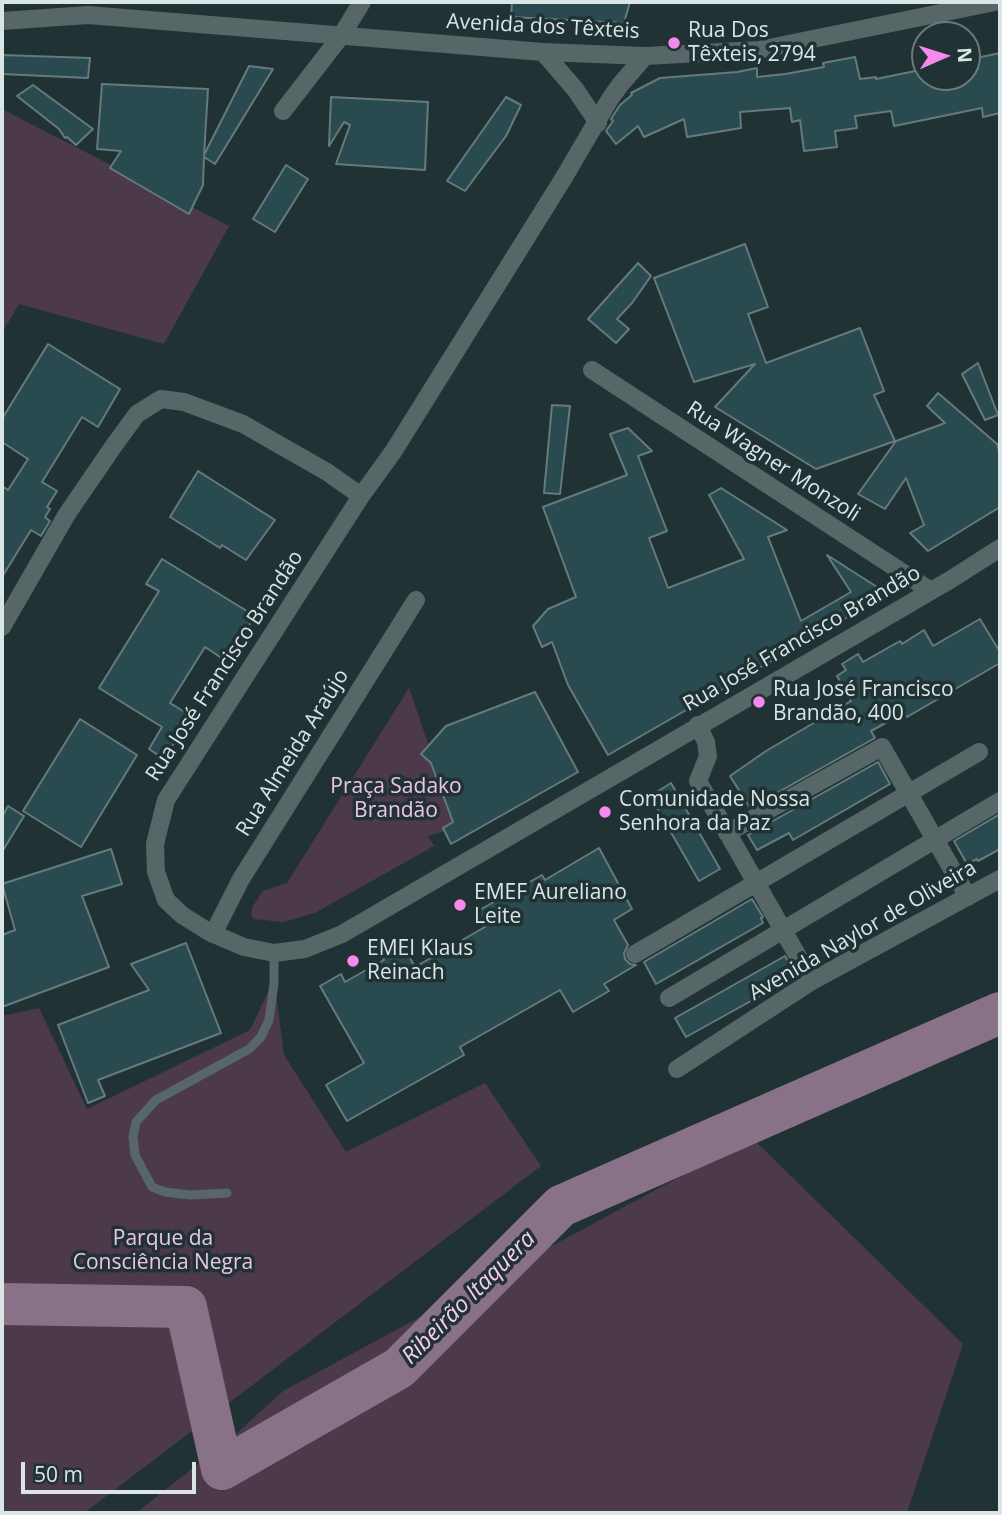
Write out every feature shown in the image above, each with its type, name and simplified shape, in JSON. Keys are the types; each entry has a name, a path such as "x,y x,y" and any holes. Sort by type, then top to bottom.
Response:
{"street":[{"path":"284,111 341,36 362,2"},
{"name":"Avenida dos Têxteis","path":"2,21 86,8 341,36 543,52 645,56 759,50 995,2"},
{"path":"543,52 575,89 598,123"},
{"name":"Rua José Francisco Brandão","path":"645,56 620,85 393,452 361,496 166,800 155,844 156,872 166,900 182,915 213,934 244,947 274,953 305,949 342,934 931,591 1000,548"},
{"name":"Rua Wagner Monzoli","path":"592,370 931,591"},
{"path":"2,627 67,514 115,444 137,414 161,399 184,402 243,424 327,472 361,496"},
{"name":"Rua Almeida Araújo","path":"213,934 241,879 416,600"},
{"path":"698,725 706,742 708,756 698,781 812,981"},
{"path":"727,833 882,747 968,897"},
{"path":"635,954 979,752"},
{"path":"669,998 1000,801"},
{"name":"Avenida Naylor de Oliveira","path":"677,1069 812,981 1000,879"}],"lane":[{"path":"227,1193 190,1195 165,1192 152,1187 135,1155 133,1137 136,1122 156,1100 249,1049 261,1037 269,1020 274,984 274,953"}],"green space":[{"path":"2,109 229,226 164,344 19,304 2,333"},
{"name":"Praça Sadako Brandão","path":"409,688 456,825 428,836 434,846 315,913 283,922 254,919 251,914 253,906 263,891 287,883"},
{"name":"Parque da Consciência Negra","path":"274,979 284,1055 346,1152 485,1083 541,1166 84,1513 2,1513 2,1016 39,1008 87,1109 250,1030"},
{"path":"752,1138 963,1344 907,1513 136,1513 236,1434 283,1391"}],"building":[{"path":"512,2 630,2 624,23 511,17"},
{"path":"1000,53 1000,113 983,117 982,108 894,126 891,111 855,116 857,128 835,131 837,147 804,151 800,120 792,122 790,108 740,112 741,128 687,137 684,119 644,137 638,126 616,144 606,131 620,105 631,93 660,78 757,68 757,77 785,74 824,67 823,63 855,57 860,79 876,79 911,72 911,91 981,91 981,57"},
{"path":"2,55 90,58 88,78 2,74"},
{"path":"249,66 273,69 215,164 204,157 203,185 189,214 110,168 121,151 97,149 102,84 208,89 204,155"},
{"path":"33,85 93,129 76,145 65,138 59,129 17,96"},
{"path":"331,97 428,102 425,170 336,164 350,125 344,122 329,146"},
{"path":"506,97 521,105 506,136 465,191 447,181"},
{"path":"286,165 308,179 275,232 253,219"},
{"path":"745,244 768,307 748,314 766,363 860,328 884,391 874,395 895,441 816,469 715,407 755,364 694,382 654,278"},
{"path":"638,263 651,276 617,319 629,329 616,343 588,319"},
{"path":"48,344 120,389 98,427 82,417 42,482 57,491 47,507 50,509 45,517 50,521 41,536 31,530 2,577 2,486 8,490 28,459 2,442 2,419"},
{"path":"978,363 998,415 985,420 962,374"},
{"path":"938,393 997,444 1000,454 1000,507 928,551 910,533 924,525 906,478 885,509 858,494 896,441 945,423 927,406"},
{"path":"552,405 570,406 560,494 544,493"},
{"path":"628,428 652,451 638,456 667,531 649,538 668,588 744,559 709,495 721,488 787,530 768,537 801,621 851,592 827,555 888,594 608,755 568,685 552,642 542,647 533,626 548,609 576,597 543,507 627,475 610,434"},
{"path":"198,471 275,520 246,560 222,545 220,548 170,517"},
{"path":"162,559 255,616 226,661 205,647 170,703 191,716 164,759 149,749 162,727 99,688 159,591 146,584"},
{"path":"980,619 1000,652 1000,663 907,717 904,713 871,731 875,738 750,808 730,776 766,751 851,701 837,676 846,670 842,664 858,654 863,662 900,641 902,644 924,630 933,646"},
{"path":"535,692 578,772 451,844 443,828 453,822 431,763 421,754 446,726"},
{"path":"80,719 137,755 81,847 23,811"},
{"path":"878,762 890,784 793,840 789,833 757,850 748,835"},
{"path":"671,783 720,869 699,881 650,796"},
{"path":"8,806 24,816 2,852 2,817"},
{"path":"1000,814 1000,849 967,864 954,841"},
{"path":"599,848 632,909 614,920 628,945 624,953 625,959 636,965 604,984 609,991 573,1012 560,990 460,1047 464,1055 347,1121 326,1085 364,1063 320,986 341,974 345,982 384,960 379,952 400,940 415,967 485,927 476,912 542,875 545,880"},
{"path":"111,849 122,884 82,896 109,967 2,1007 2,935 15,930 2,884"},
{"path":"752,899 763,917 763,923 656,984 644,962"},
{"path":"186,943 221,1033 98,1080 105,1096 88,1103 58,1025 149,990 131,964"},
{"path":"785,956 796,976 686,1037 675,1018"}],"waterway":[{"name":"Ribeirão Itaquera","path":"2,1304 186,1307 222,1469 399,1368 561,1206 1000,1013"}],"place":[{"name":"Rua Dos Têxteis, 2794","path":"674,43"},
{"name":"Rua José Francisco Brandão, 400","path":"759,702"},
{"name":"Comunidade Nossa Senhora da Paz","path":"605,812"},
{"name":"EMEF Aureliano Leite","path":"460,905"},
{"name":"EMEI Klaus Reinach","path":"353,961"}]}
